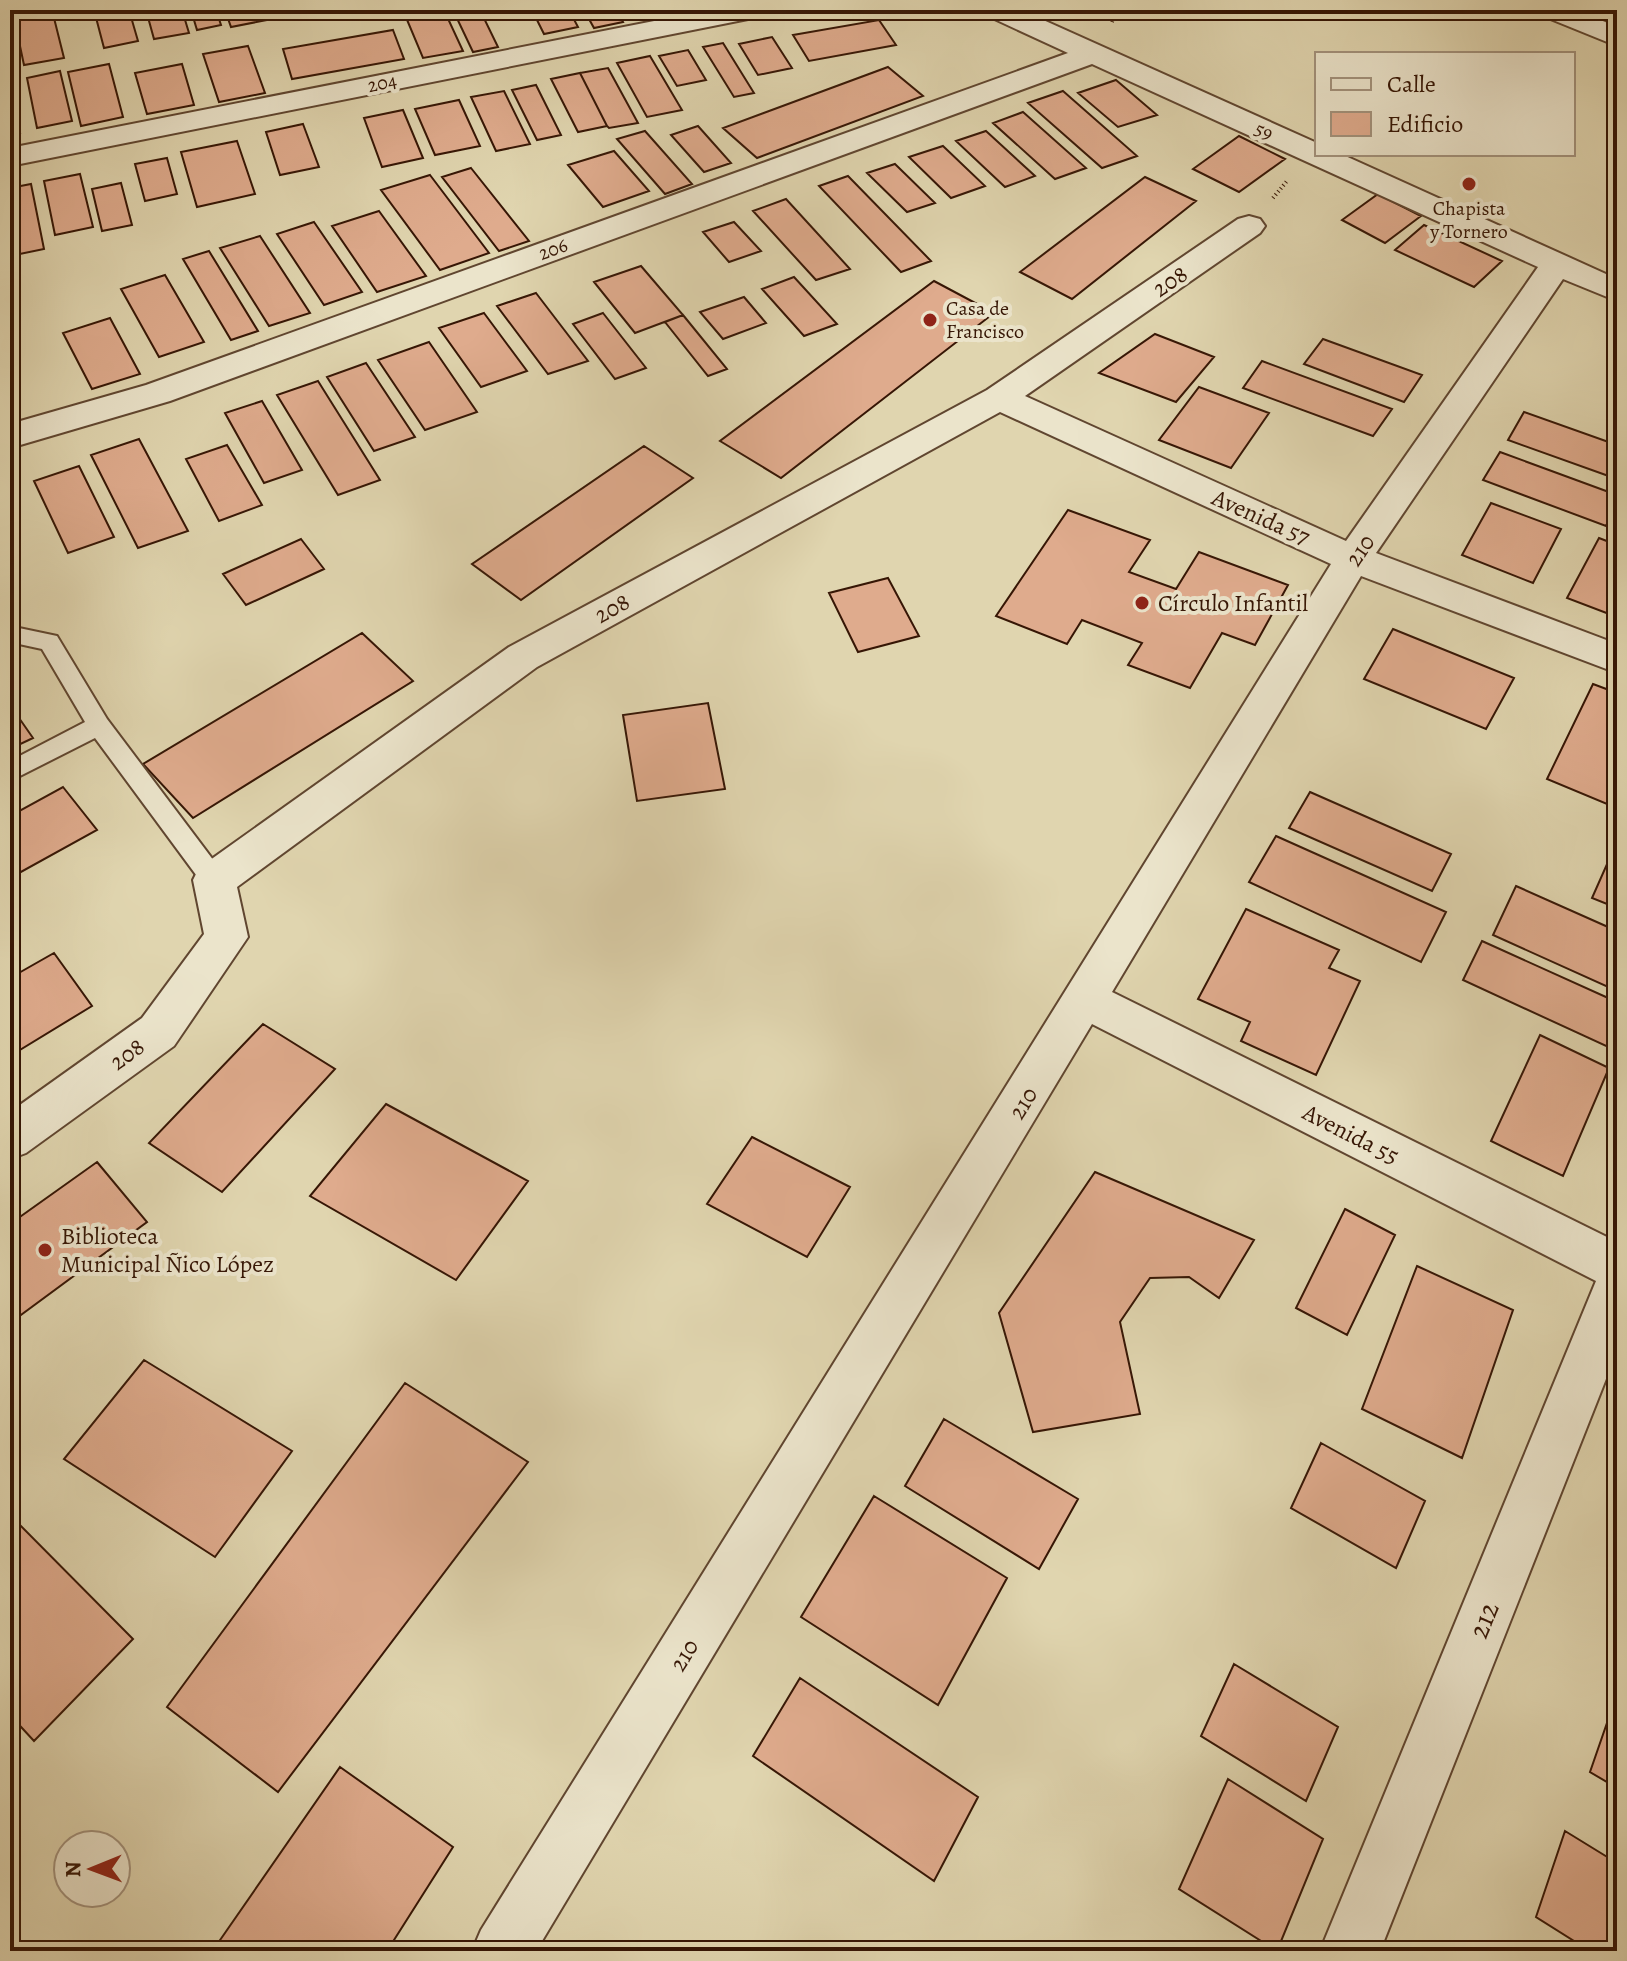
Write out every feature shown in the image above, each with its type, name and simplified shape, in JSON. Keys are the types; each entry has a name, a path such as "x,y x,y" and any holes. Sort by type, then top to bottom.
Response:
{"street":[{"name":"204","path":"10,157 753,10"},
{"name":"59","path":"998,10 1315,155"},
{"path":"1553,10 1617,37"},
{"path":"1603,10 1617,23"},
{"name":"206","path":"10,436 158,393 1094,53"},
{"name":"59","path":"1318,156 1617,291"},
{"name":"208","path":"10,1138 158,1032 226,937 214,880 523,657 999,398 1249,226"},
{"name":"210","path":"502,1951 1353,559 1557,263"},
{"name":"Avenida 57","path":"999,398 1353,559 1617,659"},
{"name":"Avenida 55","path":"1086,1000 1617,1267"},
{"name":"212","path":"1350,1951 1617,1289"}],"lane":[{"path":"10,639 19,636 49,642 99,725 214,880"},
{"path":"10,772 99,725"}],"path":[{"path":"1249,226 1311,153"}],"building":[{"path":"52,10 64,58 24,65 13,13"},
{"path":"94,10 129,10 138,41 104,48"},
{"path":"146,10 182,10 189,33 154,39"},
{"path":"191,10 216,10 221,25 197,30"},
{"path":"225,10 263,10 267,20 231,27"},
{"path":"275,10 313,10 314,13 278,19"},
{"path":"444,10 463,51 423,58 405,15"},
{"path":"453,10 480,10 498,47 473,52"},
{"path":"532,10 569,10 578,27 544,34"},
{"path":"584,10 616,10 623,22 594,28"},
{"path":"879,20 896,45 809,61 793,35"},
{"path":"393,30 404,59 292,79 283,49"},
{"path":"772,37 792,68 758,75 739,44"},
{"path":"723,43 754,93 734,97 703,47"},
{"path":"248,46 265,93 219,102 203,54"},
{"path":"688,50 706,80 677,86 659,56"},
{"path":"650,56 682,110 647,117 617,63"},
{"path":"109,64 123,117 81,126 68,72"},
{"path":"182,64 194,105 147,114 135,73"},
{"path":"888,67 923,96 757,158 723,128"},
{"path":"608,68 638,123 607,126 580,73"},
{"path":"60,71 72,121 37,128 27,78"},
{"path":"580,73 607,126 578,132 551,79"},
{"path":"1116,80 1157,115 1118,127 1078,93"},
{"path":"536,85 561,135 537,140 512,90"},
{"path":"504,91 530,144 496,151 471,97"},
{"path":"1063,91 1137,156 1102,168 1028,103"},
{"path":"10,94 20,133 10,135"},
{"path":"459,100 480,146 435,155 415,109"},
{"path":"403,110 423,158 382,167 364,118"},
{"path":"1023,112 1086,168 1055,179 993,123"},
{"path":"303,124 319,167 280,175 266,132"},
{"path":"698,126 731,163 704,172 671,135"},
{"path":"645,131 692,184 665,194 617,139"},
{"path":"986,131 1035,176 1005,187 956,141"},
{"path":"1239,136 1285,159 1239,192 1193,169"},
{"path":"237,141 255,194 197,207 181,152"},
{"path":"943,146 985,186 951,198 909,157"},
{"path":"614,151 649,191 603,207 568,165"},
{"path":"167,158 177,194 145,201 135,164"},
{"path":"895,164 935,203 907,212 867,173"},
{"path":"471,168 529,241 499,251 442,177"},
{"path":"80,174 93,227 55,235 44,181"},
{"path":"430,175 489,253 440,270 381,190"},
{"path":"848,176 931,261 901,272 819,186"},
{"path":"1145,177 1196,201 1072,299 1020,272"},
{"path":"121,183 132,225 102,231 92,189"},
{"path":"31,184 44,249 10,256 10,188"},
{"path":"1378,194 1421,216 1385,243 1342,220"},
{"path":"786,199 850,269 816,280 753,211"},
{"path":"379,211 426,276 377,292 332,226"},
{"path":"314,222 362,292 324,305 277,234"},
{"path":"734,222 761,251 729,262 703,232"},
{"path":"1424,225 1502,261 1474,287 1395,250"},
{"path":"260,236 310,313 269,326 220,248"},
{"path":"209,251 258,331 231,340 183,259"},
{"path":"641,266 683,315 635,333 594,282"},
{"path":"165,275 204,342 159,357 121,289"},
{"path":"794,277 837,324 804,336 762,289"},
{"path":"934,281 994,313 781,478 720,441"},
{"path":"536,293 588,361 548,374 497,306"},
{"path":"744,297 766,323 723,339 700,312"},
{"path":"484,313 527,371 481,387 439,328"},
{"path":"603,313 646,368 615,379 573,324"},
{"path":"683,315 727,369 708,376 665,322"},
{"path":"110,318 140,374 92,389 63,333"},
{"path":"1155,334 1214,357 1176,402 1099,373"},
{"path":"1323,339 1422,375 1404,402 1304,364"},
{"path":"429,342 477,412 425,430 378,360"},
{"path":"1262,361 1392,409 1373,436 1243,388"},
{"path":"366,363 415,437 374,451 327,377"},
{"path":"318,381 380,480 338,495 277,395"},
{"path":"1199,387 1269,413 1231,468 1159,440"},
{"path":"262,401 302,470 264,483 225,413"},
{"path":"1524,412 1617,445 1617,479 1508,440"},
{"path":"139,439 188,531 138,548 91,455"},
{"path":"227,445 262,505 219,521 186,459"},
{"path":"644,446 693,478 521,600 472,564"},
{"path":"1500,452 1617,495 1617,504 1606,526 1483,480"},
{"path":"79,466 114,537 68,553 34,481"},
{"path":"1491,503 1561,529 1533,583 1462,555"},
{"name":"Círculo Infantil","path":"1068,510 1150,540 1129,572 1176,589 1199,552 1288,585 1255,645 1222,633 1190,688 1128,665 1142,643 1082,620 1067,644 996,616"},
{"path":"1599,538 1617,545 1617,617 1567,598"},
{"path":"301,539 324,569 246,605 223,574"},
{"path":"888,578 919,636 858,652 829,593"},
{"path":"1393,629 1514,678 1486,729 1364,679"},
{"path":"362,633 413,681 193,818 143,764"},
{"path":"1593,684 1617,693 1617,783 1607,804 1547,779"},
{"path":"708,703 725,789 637,801 623,715"},
{"path":"10,705 33,738 10,749"},
{"path":"63,787 97,830 10,878 10,816"},
{"path":"1310,792 1451,854 1432,891 1289,828"},
{"path":"1276,836 1446,912 1421,962 1249,882"},
{"path":"1617,847 1617,908 1592,898"},
{"path":"1516,886 1617,931 1617,991 1493,935"},
{"path":"1246,909 1339,950 1329,968 1360,981 1316,1075 1241,1041 1250,1022 1198,999"},
{"path":"1482,941 1617,1002 1617,1051 1463,980"},
{"path":"54,953 92,1006 10,1056 10,978"},
{"path":"263,1024 335,1069 222,1192 149,1143"},
{"path":"1540,1035 1609,1068 1563,1176 1491,1141"},
{"path":"386,1104 528,1181 456,1280 310,1196"},
{"path":"752,1137 850,1187 807,1257 707,1204"},
{"path":"97,1162 147,1222 10,1323 10,1224"},
{"path":"1095,1172 1254,1240 1219,1298 1189,1277 1150,1278 1120,1322 1140,1414 1033,1432 999,1313"},
{"path":"1345,1209 1395,1235 1347,1335 1296,1308"},
{"path":"1417,1266 1513,1310 1462,1458 1362,1409"},
{"path":"144,1360 292,1451 215,1557 64,1459"},
{"path":"405,1383 528,1462 278,1792 167,1707"},
{"path":"944,1419 1078,1499 1039,1569 905,1486"},
{"path":"1321,1443 1425,1501 1396,1568 1291,1508"},
{"path":"874,1496 1007,1578 938,1705 801,1617"},
{"path":"10,1515 133,1639 34,1741 10,1715"},
{"path":"1234,1664 1338,1727 1306,1801 1201,1736"},
{"path":"800,1678 978,1797 934,1881 753,1756"},
{"path":"1617,1694 1617,1788 1590,1772"},
{"path":"340,1767 453,1847 387,1951 228,1951 218,1943"},
{"path":"1228,1779 1323,1839 1277,1951 1179,1889"},
{"path":"1565,1831 1617,1863 1617,1951 1590,1951 1536,1917"}],"place":[{"name":"Chapista y Tornero","path":"1469,184"},
{"name":"Casa de Francisco","path":"930,320"},
{"name":"Círculo Infantil","path":"1142,603"},
{"name":"Biblioteca Municipal Ñico López","path":"45,1250"}]}
